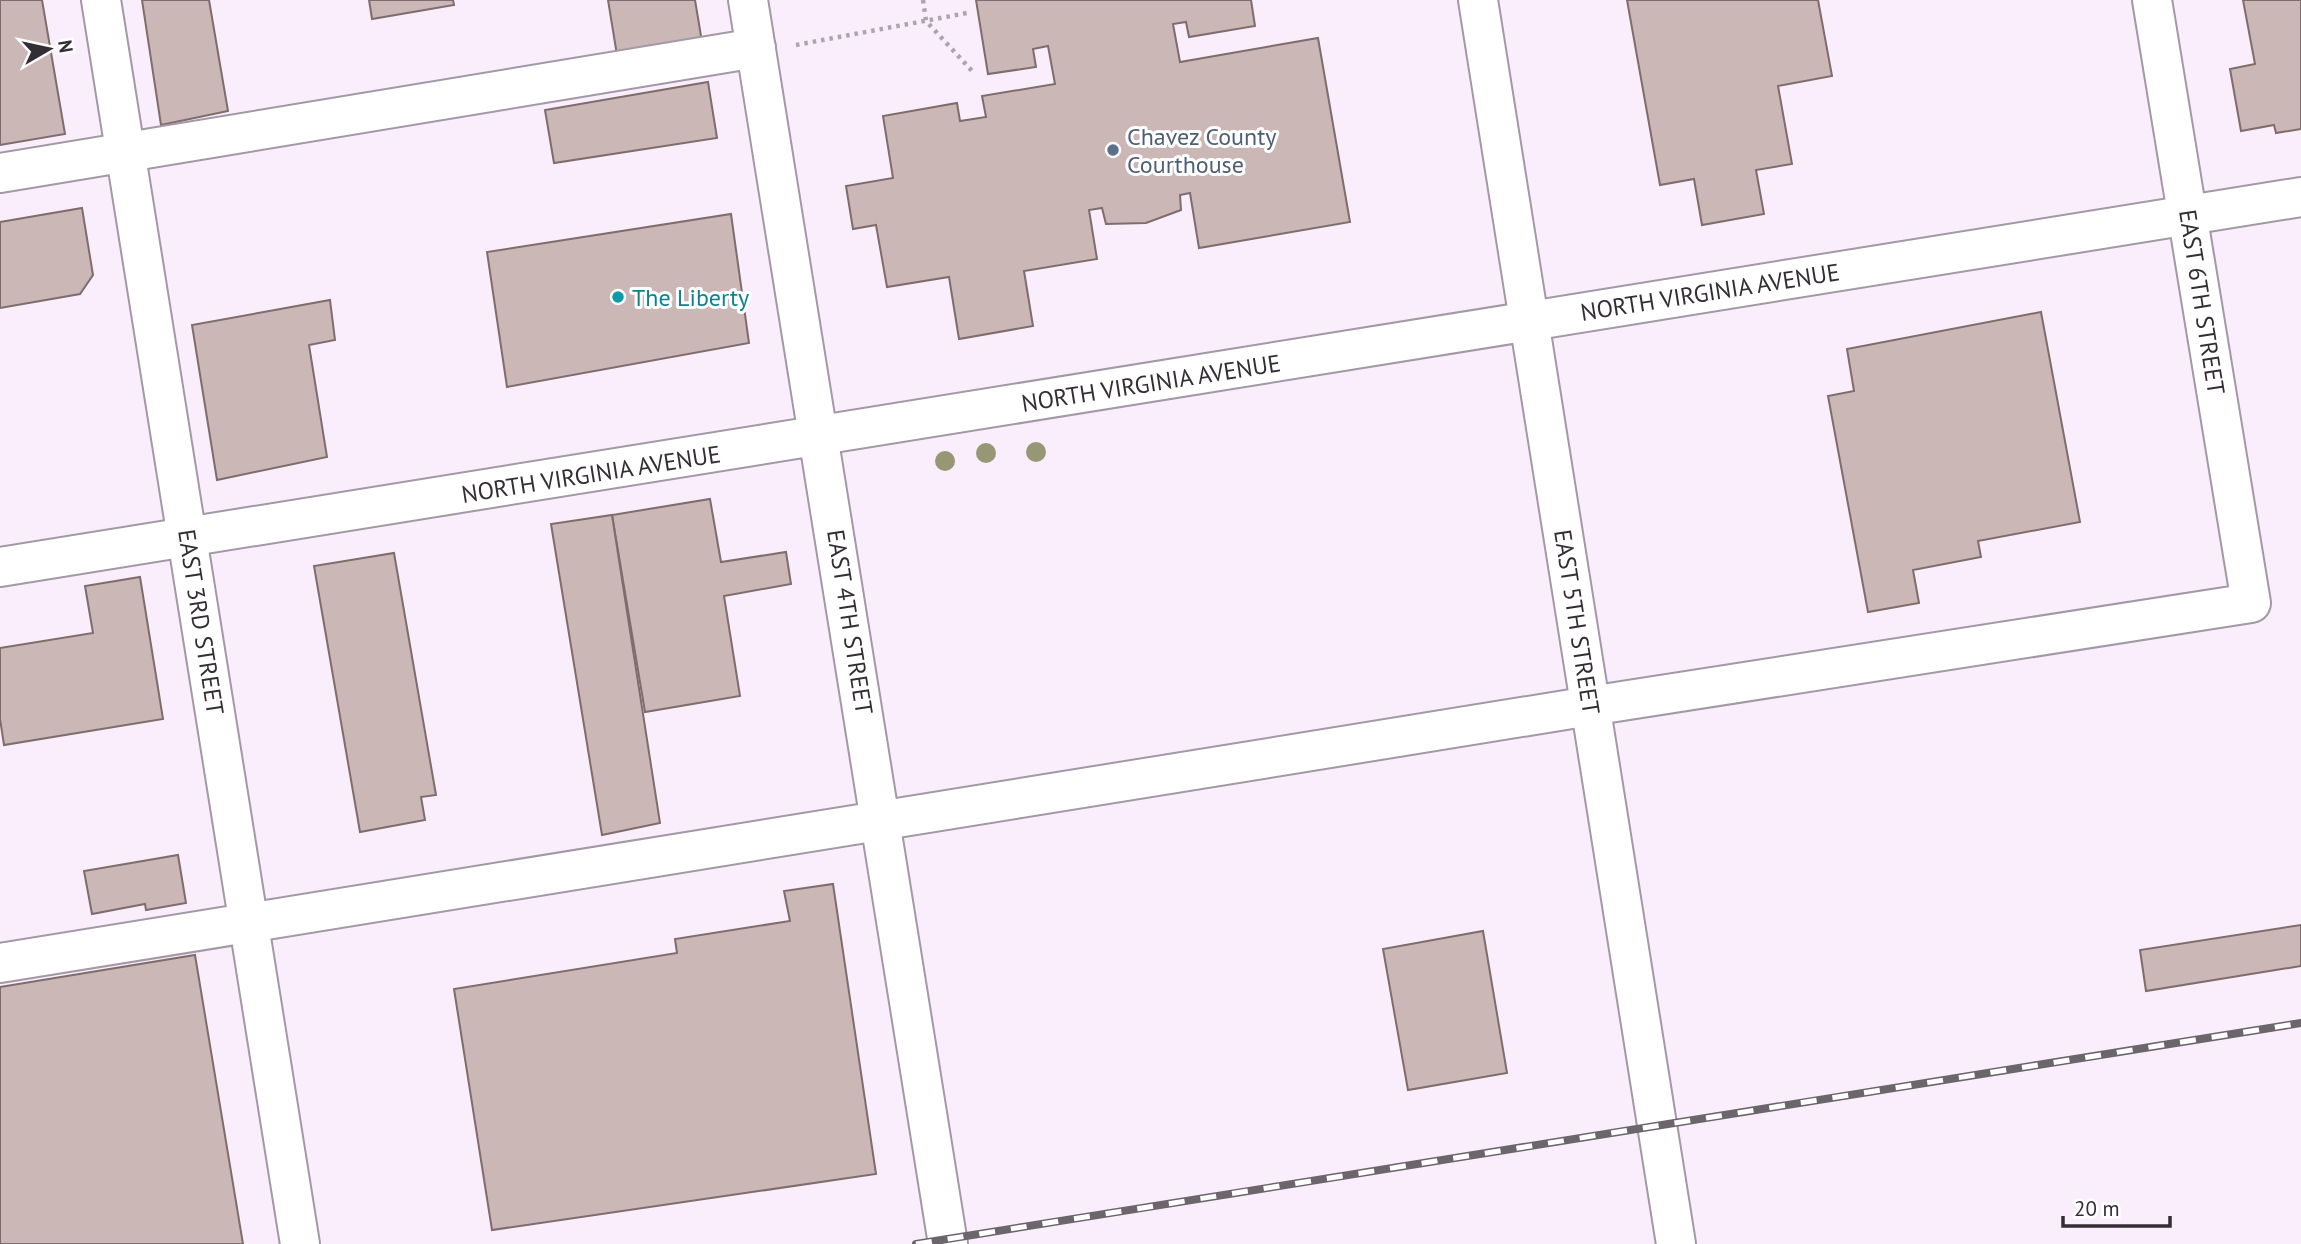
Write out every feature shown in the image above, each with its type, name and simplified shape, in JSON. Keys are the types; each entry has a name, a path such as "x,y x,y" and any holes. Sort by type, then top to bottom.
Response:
{"street":[{"name":"EAST 3RD STREET","path":"101,0 300,1244"},
{"name":"EAST 4TH STREET","path":"748,0 948,1244"},
{"name":"EAST 5TH STREET","path":"1478,0 1676,1244"},
{"name":"EAST 6TH STREET","path":"1590,706 2251,603 2152,0"},
{"path":"0,173 756,48"},
{"name":"NORTH VIRGINIA AVENUE","path":"0,567 2301,197"},
{"path":"0,963 1590,706"}],"path":[{"path":"923,0 926,21 974,73"},
{"path":"796,45 967,13"}],"building":[{"path":"0,0 42,0 65,134 0,145"},
{"path":"142,0 209,0 228,111 161,125"},
{"path":"369,0 453,0 454,5 372,19"},
{"path":"608,0 695,0 702,42 617,55"},
{"name":"Chavez County Courthouse","path":"976,0 1251,0 1255,26 1189,37 1186,22 1173,24 1180,62 1318,38 1350,222 1199,248 1190,193 1180,195 1181,210 1146,223 1106,224 1102,208 1089,210 1097,259 1024,271 1033,326 959,339 949,277 887,287 876,225 853,229 846,186 893,178 883,116 957,103 960,121 986,117 982,96 1055,84 1048,46 1033,49 1036,67 988,74"},
{"path":"1627,0 1818,0 1832,76 1778,86 1792,164 1756,170 1764,214 1702,225 1694,179 1660,185"},
{"path":"2243,0 2301,0 2301,129 2276,133 2274,125 2241,131 2230,69 2255,64"},
{"path":"708,82 717,138 554,163 545,110"},
{"path":"82,208 93,275 80,294 0,308 0,222"},
{"name":"The Liberty","path":"731,214 749,343 507,387 487,252"},
{"path":"330,300 335,340 309,345 327,457 217,480 192,325"},
{"path":"2041,312 2080,522 1978,541 1981,557 1913,570 1919,603 1868,612 1828,396 1854,391 1847,349"},
{"path":"710,499 721,562 786,552 791,584 724,596 740,696 645,712 612,515"},
{"path":"612,515 660,823 602,835 551,524"},
{"path":"394,553 436,795 421,797 425,820 360,832 314,566"},
{"path":"140,577 163,719 4,745 0,719 0,648 93,633 85,586"},
{"path":"178,855 186,903 146,910 145,904 92,914 84,871"},
{"path":"833,884 876,1174 492,1230 454,989 677,953 675,939 790,921 784,891"},
{"path":"2301,925 2301,966 2146,991 2140,950"},
{"path":"1483,931 1507,1073 1408,1090 1383,949"},
{"path":"195,955 243,1244 0,1244 0,987"}],"railway":[{"path":"916,1244 2301,1023"}],"place":[{"name":"Chavez County Courthouse","path":"1113,150"},
{"name":"The Liberty","path":"618,297"}]}
